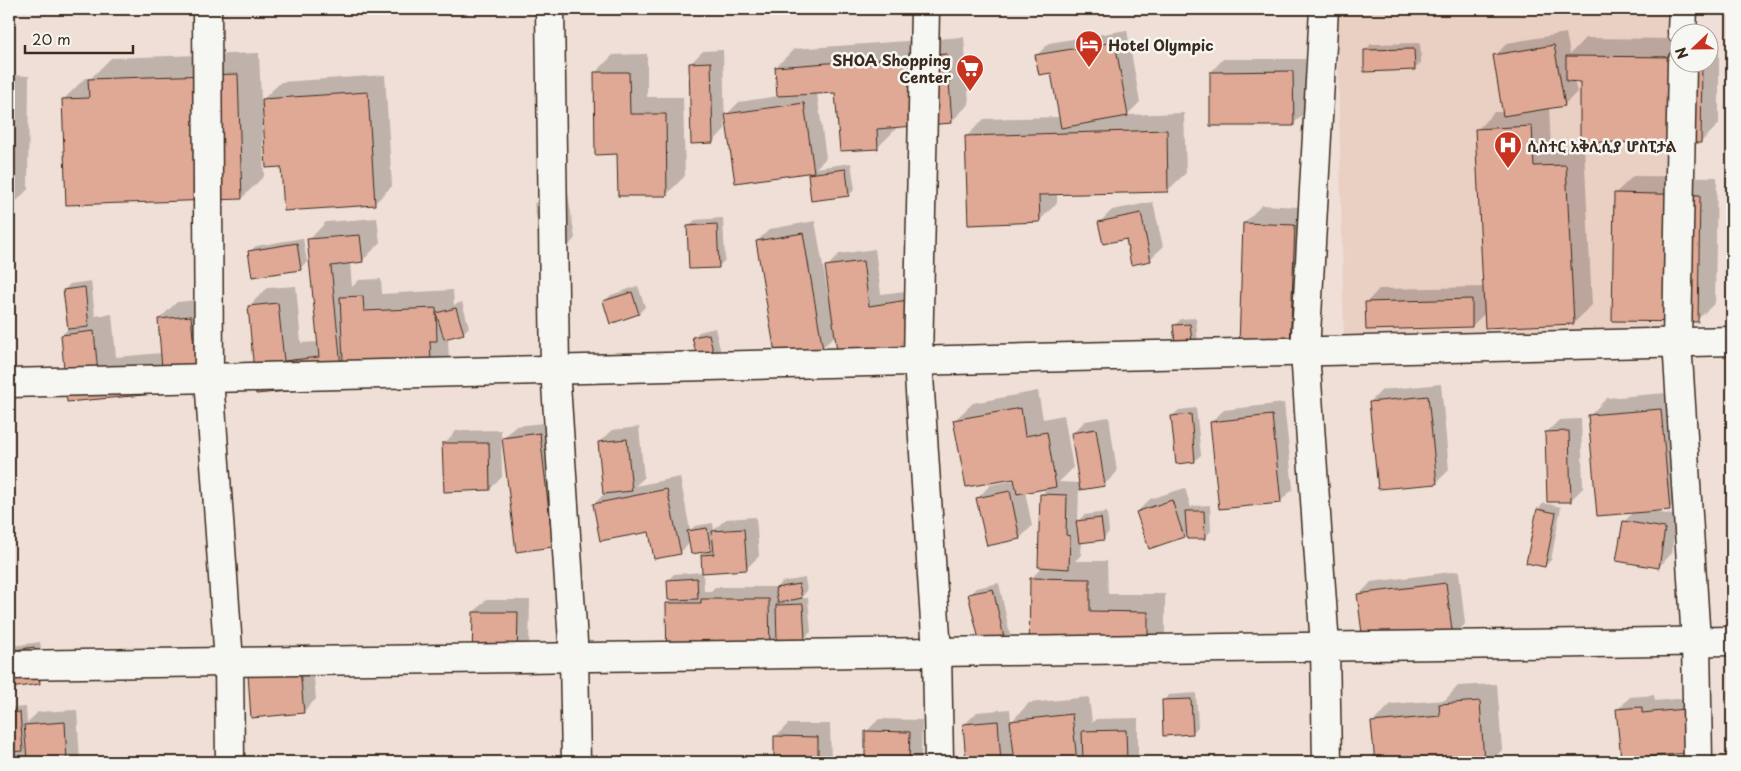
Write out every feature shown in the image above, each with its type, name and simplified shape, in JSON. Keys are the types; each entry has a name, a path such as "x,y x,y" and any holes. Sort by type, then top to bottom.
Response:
{"street":[{"path":"207,9 209,378 229,662 230,762"},
{"path":"550,9 555,369 574,657 576,762"},
{"path":"925,9 918,361 938,652 940,762"},
{"path":"1324,9 1305,352 1325,647 1327,762"},
{"path":"1682,22 1683,9"},
{"path":"1682,72 1677,342 1696,641 1698,762"},
{"path":"9,383 1732,341"},
{"path":"9,665 1732,641"}],"shaded area":[{"name":"ሲስተር አቅሊሲያ ሆስፒታል","path":"1337,9 1670,9 1670,22 1668,22 1668,72 1672,72 1680,329 1344,335"}],"building":[{"path":"1115,42 1128,116 1061,128 1051,73 1039,75 1035,55"},
{"path":"1554,45 1565,106 1503,116 1493,55"},
{"path":"1414,49 1415,70 1364,72 1364,50"},
{"path":"947,54 952,123 877,129 878,149 840,151 835,93 777,96 775,67"},
{"path":"1566,56 1668,57 1668,72 1702,72 1701,143 1580,142 1580,82 1566,81"},
{"path":"711,62 713,143 691,144 689,63"},
{"path":"1293,71 1294,126 1210,126 1210,72"},
{"path":"594,72 629,72 630,114 666,114 667,196 618,196 617,154 595,155"},
{"path":"238,74 242,199 66,205 62,99 89,98 88,79"},
{"path":"368,92 375,205 284,211 281,167 266,168 262,99"},
{"path":"9,93 12,93 11,208 9,208"},
{"path":"804,103 814,172 735,183 725,114"},
{"path":"1532,126 1534,166 1566,165 1574,324 1485,328 1475,129"},
{"path":"1167,130 1168,192 1039,195 1040,222 968,225 965,136"},
{"path":"846,169 849,196 811,201 808,174"},
{"path":"1614,193 1700,195 1698,322 1612,321"},
{"path":"1141,213 1151,261 1131,265 1126,239 1103,244 1098,222"},
{"path":"1243,223 1295,225 1290,348 1239,346"},
{"path":"717,224 719,268 689,269 687,226"},
{"path":"803,233 823,350 776,359 756,241"},
{"path":"360,235 363,262 331,266 343,386 256,394 248,306 278,303 284,361 319,357 307,239"},
{"path":"297,243 301,270 252,277 248,251"},
{"path":"863,261 869,306 908,300 915,348 838,358 825,266"},
{"path":"85,287 89,327 68,329 63,290"},
{"path":"632,292 639,314 610,324 603,301"},
{"path":"363,296 364,311 436,308 437,341 430,341 432,383 374,385 373,360 343,361 340,297"},
{"path":"1472,299 1472,327 1366,330 1365,302"},
{"path":"456,308 464,334 444,339 436,313"},
{"path":"191,316 198,390 67,402 61,335 94,331 98,374 162,368 158,319"},
{"path":"1190,324 1193,350 1176,351 1173,325"},
{"path":"709,334 716,365 700,369 692,337"},
{"path":"1428,396 1437,484 1378,489 1369,402"},
{"path":"1021,408 1025,436 1047,432 1056,487 1017,494 1014,479 966,487 953,420"},
{"path":"1661,409 1670,510 1597,516 1588,415"},
{"path":"1191,414 1195,462 1176,464 1171,416"},
{"path":"1272,415 1281,503 1219,509 1210,422"},
{"path":"1096,429 1105,486 1080,490 1071,433"},
{"path":"1569,431 1571,502 1547,502 1545,432"},
{"path":"540,433 553,547 516,552 502,438"},
{"path":"627,439 632,491 603,494 598,442"},
{"path":"442,443 489,443 490,490 444,492"},
{"path":"667,489 681,554 654,559 649,532 600,541 593,504"},
{"path":"1010,491 1020,539 987,546 976,498"},
{"path":"1040,494 1067,495 1066,535 1070,536 1069,569 1038,567"},
{"path":"1172,500 1184,537 1149,549 1136,512"},
{"path":"1537,509 1556,513 1545,567 1526,563"},
{"path":"1185,511 1204,511 1205,539 1187,539"},
{"path":"1101,518 1104,540 1079,543 1076,521"},
{"path":"1623,521 1665,528 1659,568 1616,561"},
{"path":"707,528 711,551 691,554 687,531"},
{"path":"744,529 747,570 702,573 701,555 714,554 712,531"},
{"path":"697,578 698,599 668,600 667,580"},
{"path":"1030,578 1090,579 1090,611 1148,612 1148,661 1029,660"},
{"path":"1446,583 1453,638 1364,649 1357,594"},
{"path":"799,584 802,598 778,603 775,588"},
{"path":"993,589 1005,642 981,648 968,594"},
{"path":"701,599 769,599 770,652 667,668 666,603 701,603"},
{"path":"803,604 805,640 777,641 776,605"},
{"path":"473,612 518,612 517,661 472,660"},
{"path":"34,647 40,684 10,688 9,651"},
{"path":"300,669 304,713 251,718 248,674"},
{"path":"1191,699 1193,734 1163,736 1162,700"},
{"path":"1480,701 1484,762 1375,762 1371,722 1440,716 1439,704"},
{"path":"1642,707 1642,713 1695,708 1699,752 1621,759 1616,709"},
{"path":"20,712 23,751 9,752 9,713"},
{"path":"1072,714 1077,762 1015,762 1010,721"},
{"path":"998,721 1001,762 966,762 963,724"},
{"path":"65,722 67,762 9,762 9,760 27,759 24,725"},
{"path":"1126,730 1127,762 1083,762 1082,731"},
{"path":"865,731 910,732 909,762 865,762"},
{"path":"774,736 818,737 818,762 774,762"}],"place":[{"name":"Hotel Olympic","path":"1089,68"},
{"name":"SHOA Shopping Center","path":"970,92"},
{"name":"ሲስተር አቅሊሲያ ሆስፒታል","path":"1508,169"}]}
